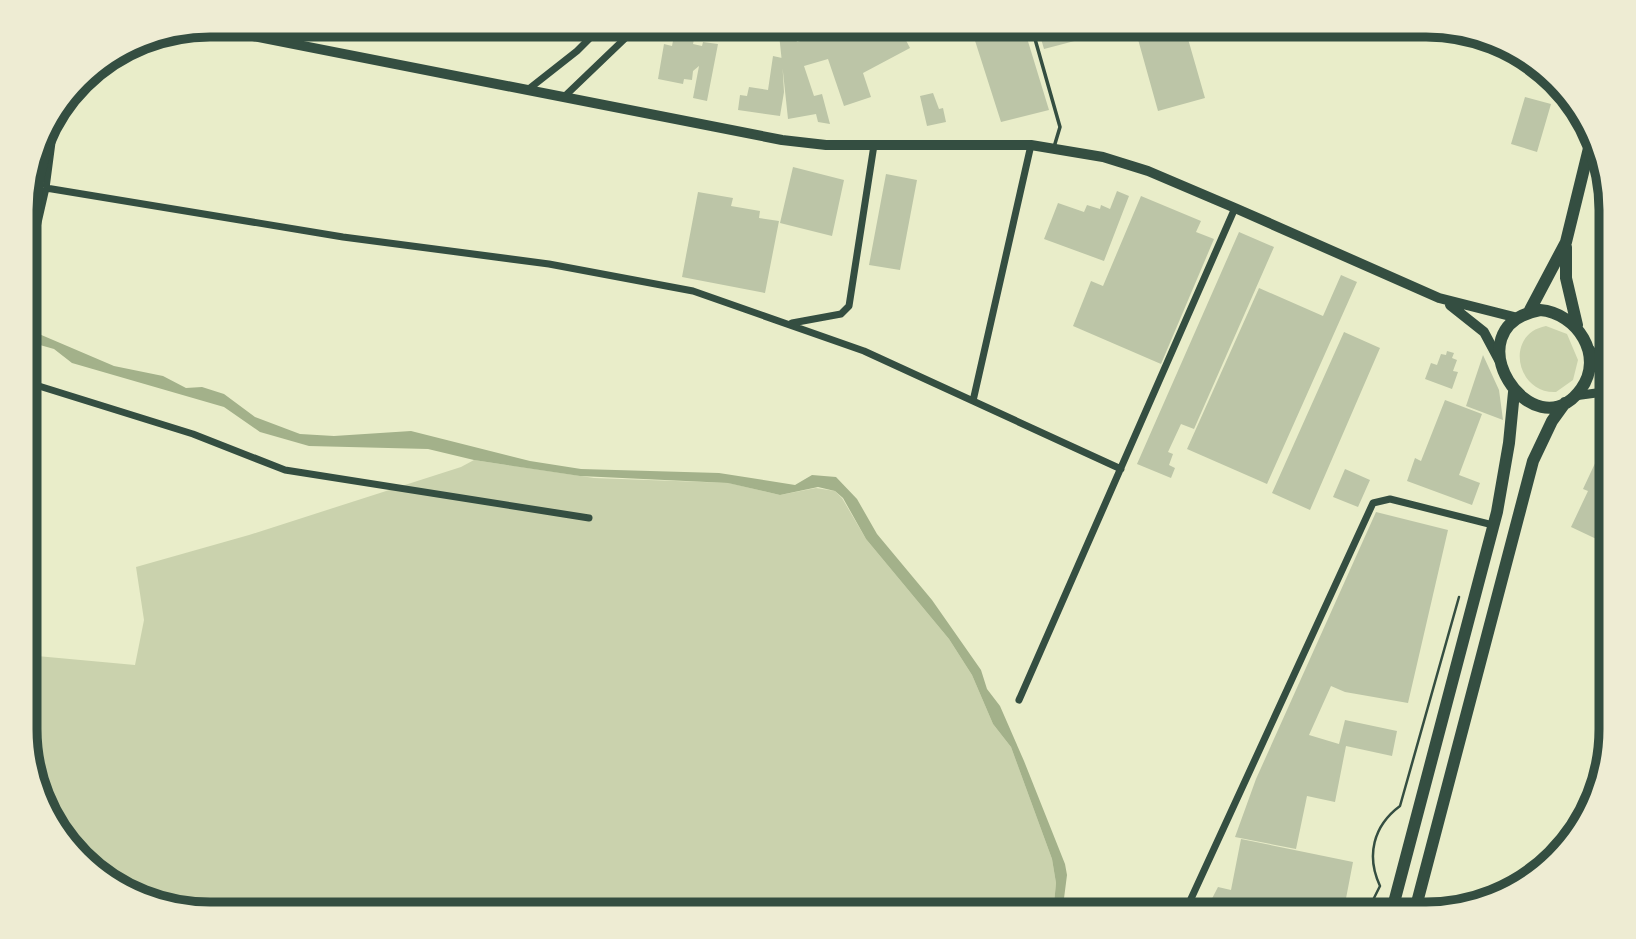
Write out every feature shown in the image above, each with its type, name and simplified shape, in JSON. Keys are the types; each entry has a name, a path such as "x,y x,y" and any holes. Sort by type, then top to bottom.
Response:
{"highway":[{"path":"1417,902 1533,461 1547,430 1581,388 1589,368 1567,287 1566,242 1588,150"},
{"path":"1566,242 1523,315 1501,343 1500,362 1514,392 1532,404 1543,407 1569,400"},
{"path":"1523,315 1553,311 1564,315 1582,336"},
{"path":"1394,902 1504,478 1514,392"}],"main road":[{"path":"260,37 566,95 782,140 825,145 1031,145 1103,157 1148,171 1439,298 1523,315"},
{"path":"1439,298 1484,332 1500,362"}],"street":[{"path":"530,88 590,37"},
{"path":"566,95 626,37"},
{"path":"37,227 46,188 52,139"},
{"path":"791,323 841,314 849,306 874,145"},
{"path":"973,401 1031,145"},
{"path":"46,188 343,237 562,267 693,290 864,351 1121,469"},
{"path":"1019,700 1235,208"},
{"path":"1582,336 1599,358"},
{"path":"37,385 193,434 254,461 285,470 589,518"},
{"path":"1569,400 1599,394"},
{"path":"1190,902 1373,503 1390,499 1493,524"}],"lane":[{"path":"1035,37 1060,127 1054,147"}],"path":[{"path":"1372,902 1380,886 1372,855 1376,835 1385,819 1400,806 1462,586"}],"shaded area":[{"path":"1546,326 1567,334 1578,360 1573,380 1556,392 1542,390 1532,384 1520,363 1524,340 1533,331"},
{"path":"37,333 114,366 163,376 186,388 202,387 224,394 255,417 300,434 334,436 411,431 530,461 581,469 719,473 795,485 812,475 836,477 857,499 877,534 932,600 981,670 987,689 1000,706 1024,761 1065,864 1067,875 1064,902 1054,902 1056,883 1052,859 1011,747 993,724 972,675 949,639 866,539 843,498 835,491 818,487 780,495 728,483 580,476 474,460 428,449 309,446 260,432 224,407 72,363 54,349 37,344"},
{"path":"474,460 594,478 729,483 780,495 816,488 835,491 866,539 949,639 972,675 993,724 1011,747 1052,859 1056,883 1054,902 187,901 144,889 123,879 96,859 60,816 43,774 38,752 37,656 135,665 144,620 136,567 249,535 461,467"}],"building":[{"path":"674,37 694,37 693,44 702,46 703,42 718,44 707,101 693,98 699,66 693,71 692,80 684,79 683,84 658,79 664,44 672,46"},
{"path":"779,37 795,37 797,42 813,37 904,37 910,48 863,73 871,97 844,106 828,59 804,66 814,96 822,94 830,124 818,122 816,114 788,119"},
{"path":"974,37 1027,37 1049,110 1001,122"},
{"path":"1040,37 1086,38 1044,49"},
{"path":"1137,37 1187,37 1205,98 1158,111"},
{"path":"773,56 782,58 784,92 780,116 738,110 740,95 747,96 749,87 768,90"},
{"path":"933,93 939,109 943,108 946,122 927,126 920,96"},
{"path":"1525,97 1551,104 1537,152 1511,144"},
{"path":"793,167 844,180 832,236 780,223"},
{"path":"886,174 917,180 900,270 869,265"},
{"path":"1117,191 1129,196 1104,261 1044,239 1058,203 1084,212 1087,205 1100,209 1101,205 1110,209"},
{"path":"698,192 733,198 731,206 760,211 759,218 779,221 765,293 682,277"},
{"path":"1141,196 1201,221 1196,232 1214,239 1161,364 1073,326 1091,281 1103,286"},
{"path":"1239,232 1274,247 1194,429 1181,424 1168,452 1173,454 1169,465 1175,468 1171,478 1137,464"},
{"path":"1341,275 1357,282 1267,484 1187,449 1259,288 1323,316"},
{"path":"1344,332 1380,348 1310,510 1272,493"},
{"path":"1447,351 1454,353 1452,358 1457,360 1453,371 1458,372 1452,389 1425,379 1431,363 1437,365 1441,354 1446,355"},
{"path":"1483,355 1499,390 1503,420 1466,406"},
{"path":"1445,400 1482,414 1459,475 1480,483 1472,505 1407,481 1415,458 1421,461"},
{"path":"1599,455 1599,540 1571,527 1588,491 1583,489"},
{"path":"1345,469 1370,480 1358,507 1333,497"},
{"path":"1376,512 1448,530 1408,703 1345,692 1331,686 1309,735 1339,744 1345,720 1397,731 1392,756 1346,746 1335,802 1307,796 1296,849 1235,837 1256,779"},
{"path":"1241,839 1353,862 1345,902 1210,902 1218,887 1231,890"}]}
